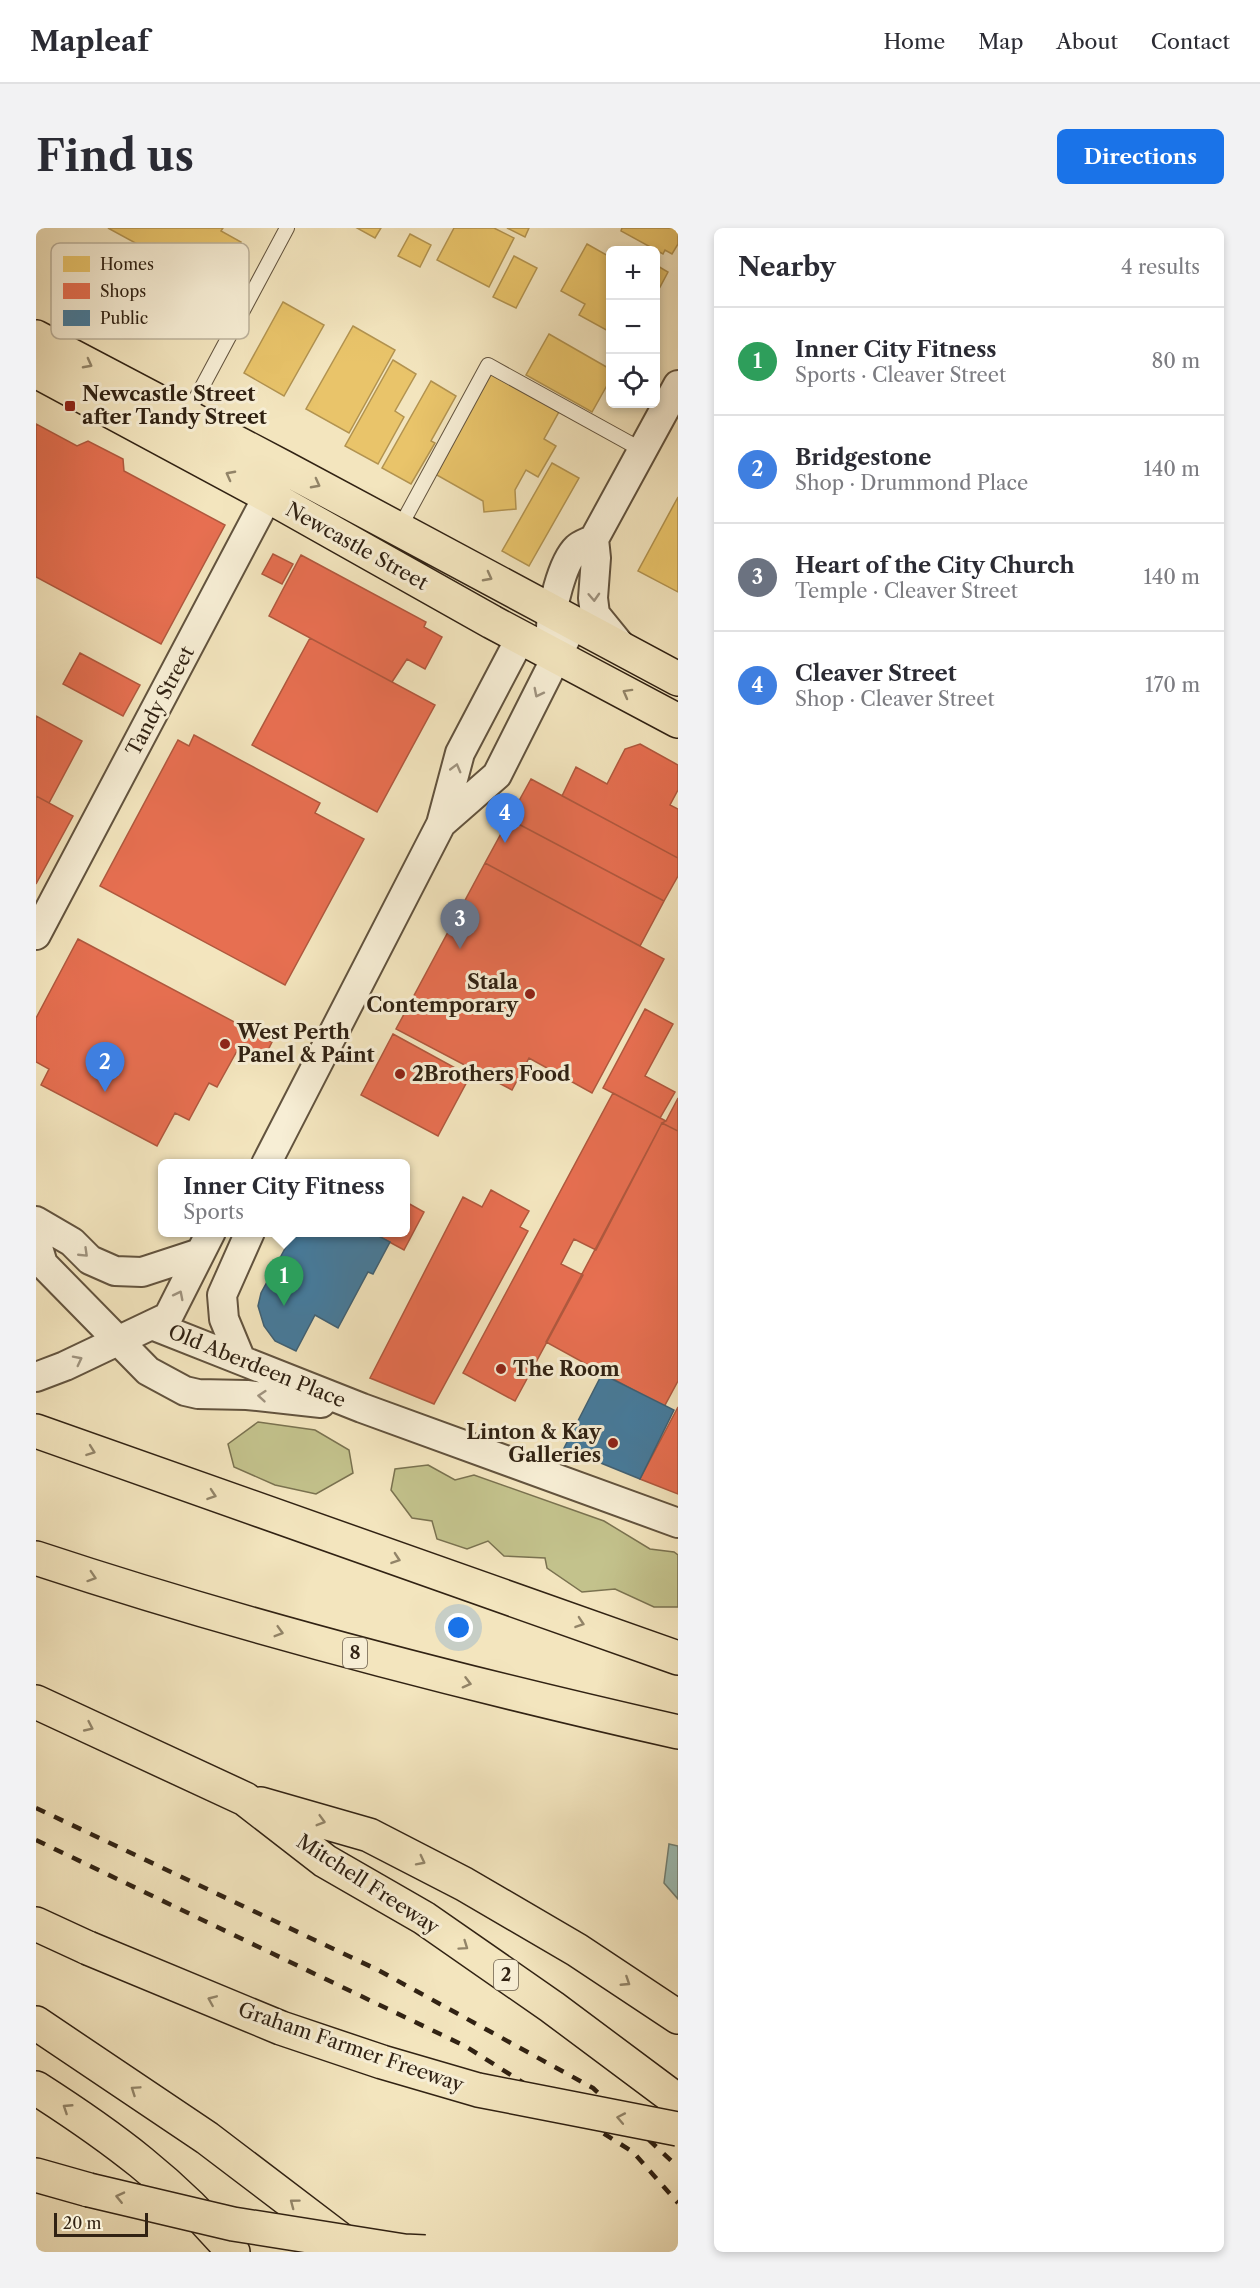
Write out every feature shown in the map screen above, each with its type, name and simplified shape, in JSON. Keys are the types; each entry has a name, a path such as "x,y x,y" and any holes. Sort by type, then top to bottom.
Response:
{"main road":[{"name":"Newcastle Street","path":"38,352 186,417 678,679"},
{"name":"Newcastle Street","path":"38,352 268,496 521,638 678,721"},
{"path":"36,1431 678,1658"},
{"name":"8","path":"36,1558 128,1589 321,1644 514,1695 678,1732"},
{"name":"Mitchell Freeway","path":"36,1702 244,1799 325,1861 424,1918 552,2007 678,2101"},
{"path":"244,1799 369,1834 464,1884 577,1950 678,2017"},
{"name":"Graham Farmer Freeway","path":"36,1924 281,2028 382,2062 478,2090 678,2129"},
{"path":"36,2023 207,2138 357,2252"},
{"path":"36,2088 85,2119 148,2166 210,2225 233,2252"},
{"path":"36,2175 233,2224 425,2252"}],"street":[{"path":"516,592 534,586 566,565 578,548 594,539 642,450 665,418 678,385"},
{"name":"Tandy Street","path":"36,935 283,467"},
{"path":"594,539 596,558 593,598 596,614 623,648"},
{"path":"441,824 497,775 557,657 552,641 563,616 566,565"},
{"path":"269,1159 441,824 460,753 521,638"},
{"path":"36,1221 72,1242 90,1260 116,1270 142,1272 205,1243"},
{"path":"240,1360 224,1319 222,1295 248,1237"},
{"name":"Old Aberdeen Place","path":"36,1241 43,1264 148,1371 185,1391 211,1396 247,1395 362,1408"},
{"path":"36,1377 65,1366 168,1317 205,1243"},
{"name":"Old Aberdeen Place","path":"152,1324 362,1408 678,1523"}],"lane":[{"path":"249,299 287,228"},
{"path":"186,417 228,339"},
{"path":"399,529 488,365 642,450"}],"shaded area":[{"path":"258,1422 315,1430 349,1450 353,1473 316,1494 275,1485 234,1467 228,1444"},
{"path":"428,1465 455,1480 474,1475 604,1521 650,1549 674,1552 678,1555 678,1607 654,1607 615,1589 582,1592 547,1568 545,1558 504,1556 488,1541 467,1549 437,1539 432,1521 412,1518 391,1490 395,1469"}],"water":[{"path":"669,1844 678,1846 678,1899 664,1883"}],"building: Homes":[{"path":"108,228 223,228 221,231 241,242 240,243 135,243"},
{"path":"357,228 381,228 375,238"},
{"path":"454,228 494,228 514,238 489,287 437,260"},
{"path":"507,228 529,228 525,237"},
{"path":"622,228 678,228 678,244 672,254 665,250 663,254 660,252 660,246 648,246 621,231"},
{"path":"410,234 431,245 420,267 398,256"},
{"path":"587,244 606,255 606,330 579,315 585,304 561,291"},
{"path":"514,256 537,268 516,308 493,297"},
{"path":"660,267 668,272 660,287"},
{"path":"283,302 324,325 284,396 244,373"},
{"path":"353,326 395,350 349,433 306,409"},
{"path":"549,334 606,367 606,387 592,412 526,375"},
{"path":"393,360 416,374 395,411 404,417 378,464 345,446"},
{"path":"492,372 560,410 544,439 556,446 538,477 526,470 515,490 516,509 484,512 483,501 435,474"},
{"path":"431,381 456,396 431,441 435,443 411,484 382,468"},
{"path":"552,463 579,478 529,566 502,551"},
{"path":"678,497 678,592 638,571"}],"building: Shops":[{"path":"36,424 77,446 88,441 123,459 124,471 225,525 161,644 36,577"},
{"path":"273,554 293,564 282,584 262,574"},
{"path":"301,555 426,622 424,627 442,637 425,669 407,659 392,682 269,616"},
{"path":"310,638 435,705 377,812 252,745"},
{"path":"80,653 140,685 123,716 63,684"},
{"path":"36,716 82,741 49,803 36,796"},
{"path":"194,735 320,803 315,813 364,839 285,985 100,886 178,740 189,746"},
{"path":"640,744 678,765 678,790 670,805 678,809 678,858 562,796 576,767 607,784 625,749"},
{"path":"531,779 678,858 678,876 664,901 509,819"},
{"path":"36,796 73,816 36,884"},
{"path":"509,819 664,901 640,946 485,863"},
{"name":"Stala Contemporary","path":"485,863 664,959 592,1093 529,1058 512,1090 396,1029"},
{"path":"78,939 272,1042 261,1064 237,1051 217,1087 209,1083 189,1120 175,1113 157,1146 41,1085 49,1069 36,1062 36,1018"},
{"path":"645,1009 673,1024 645,1076 675,1092 660,1118 603,1088"},
{"path":"393,1034 470,1076 438,1136 361,1095"},
{"path":"613,1093 666,1121 662,1123 596,1250 574,1239 561,1264 583,1275 515,1401 463,1373"},
{"path":"678,1098 678,1131 662,1123 666,1121"},
{"path":"662,1123 678,1131 678,1381 664,1407 546,1342"},
{"path":"491,1190 529,1211 520,1227 528,1231 434,1404 370,1378 463,1197 482,1207"},
{"path":"410,1204 424,1212 404,1250 380,1237 410,1237"},
{"path":"678,1407 678,1494 640,1479"}],"building: Public":[{"path":"291,1237 380,1237 390,1242 373,1274 368,1272 338,1328 315,1315 296,1351 275,1341 264,1326 258,1306 261,1293"},
{"path":"602,1374 674,1410 640,1479 564,1448"}],"railway":[{"path":"36,1808 378,1970 593,2088 678,2167"},
{"path":"36,1840 465,2046 633,2152 678,2203"}],"place":[{"name":"Newcastle Street after Tandy Street","path":"70,406"},
{"name":"Cleaver Street","path":"505,843"},
{"name":"Heart of the City Church","path":"460,949"},
{"name":"Stala Contemporary","path":"530,994"},
{"name":"West Perth Panel & Paint","path":"225,1044"},
{"name":"2Brothers Food","path":"400,1074"},
{"name":"Bridgestone","path":"105,1092"},
{"name":"Inner City Fitness","path":"284,1306"},
{"name":"The Room","path":"501,1369"},
{"name":"Linton & Kay Galleries","path":"613,1443"}]}
